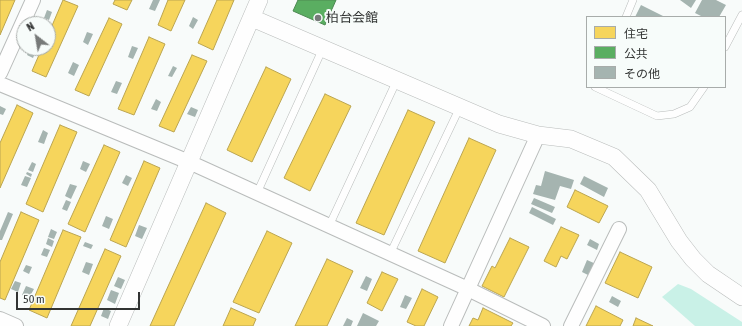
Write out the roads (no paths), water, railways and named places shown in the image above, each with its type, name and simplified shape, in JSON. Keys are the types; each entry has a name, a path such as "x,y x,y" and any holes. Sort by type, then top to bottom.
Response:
{"street":[{"path":"0,73 33,0"},
{"path":"118,326 259,0"},
{"path":"252,18 499,124 538,135 570,139 614,157 648,190 679,241 693,259 708,274 742,297"},
{"path":"0,84 189,162 468,289 543,326"},
{"path":"451,326 538,135"},
{"path":"571,326 619,229"},
{"path":"0,319 16,326"}],"lane":[{"path":"626,16 633,0"},
{"path":"726,45 742,15"},
{"path":"257,194 323,48"},
{"path":"329,226 397,80"},
{"path":"597,88 657,116 674,114 690,107 703,88"},
{"path":"390,254 460,107"}],"place":[{"name":"柏台会館","path":"318,18"}]}
